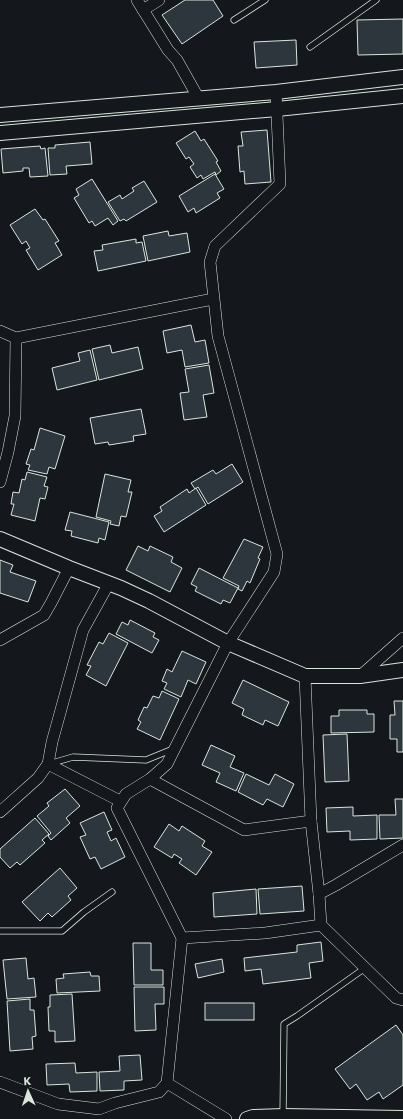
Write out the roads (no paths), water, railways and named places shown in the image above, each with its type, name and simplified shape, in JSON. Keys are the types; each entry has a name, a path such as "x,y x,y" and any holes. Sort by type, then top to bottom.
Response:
{"street":[{"path":"137,0 168,50 177,60 199,99"},
{"path":"143,10 159,0"},
{"path":"0,115 276,92 403,78"},
{"path":"0,1082 58,1104 100,1114 115,1103 159,1092 167,1083 182,938 117,808 120,801 126,794 150,779 167,764 228,643 274,572 277,554 218,336 210,262 215,246 280,184 276,92"},
{"path":"0,133 277,109 403,96"},
{"path":"0,331 16,338 213,299"},
{"path":"0,482 16,416 16,338"},
{"path":"0,539 109,583 149,601 228,643 305,676 360,676 403,670"},
{"path":"0,640 44,615 69,568"},
{"path":"0,812 38,778 48,764 52,742 83,630 109,583"},
{"path":"360,676 403,638"},
{"path":"305,676 311,821 321,925 396,998 403,1000"},
{"path":"48,764 120,801"},
{"path":"150,779 244,830 311,821"},
{"path":"319,894 403,844"},
{"path":"182,938 265,933 321,925"},
{"path":"167,1083 226,1119"},
{"path":"247,1119 253,1117 283,1116 403,1118"}],"lane":[{"path":"234,20 265,0"},
{"path":"310,47 376,0"},
{"path":"48,764 73,757 146,760 175,748"},
{"path":"0,931 62,931 84,912 112,892"},
{"path":"283,1116 284,1024 366,968"}]}
